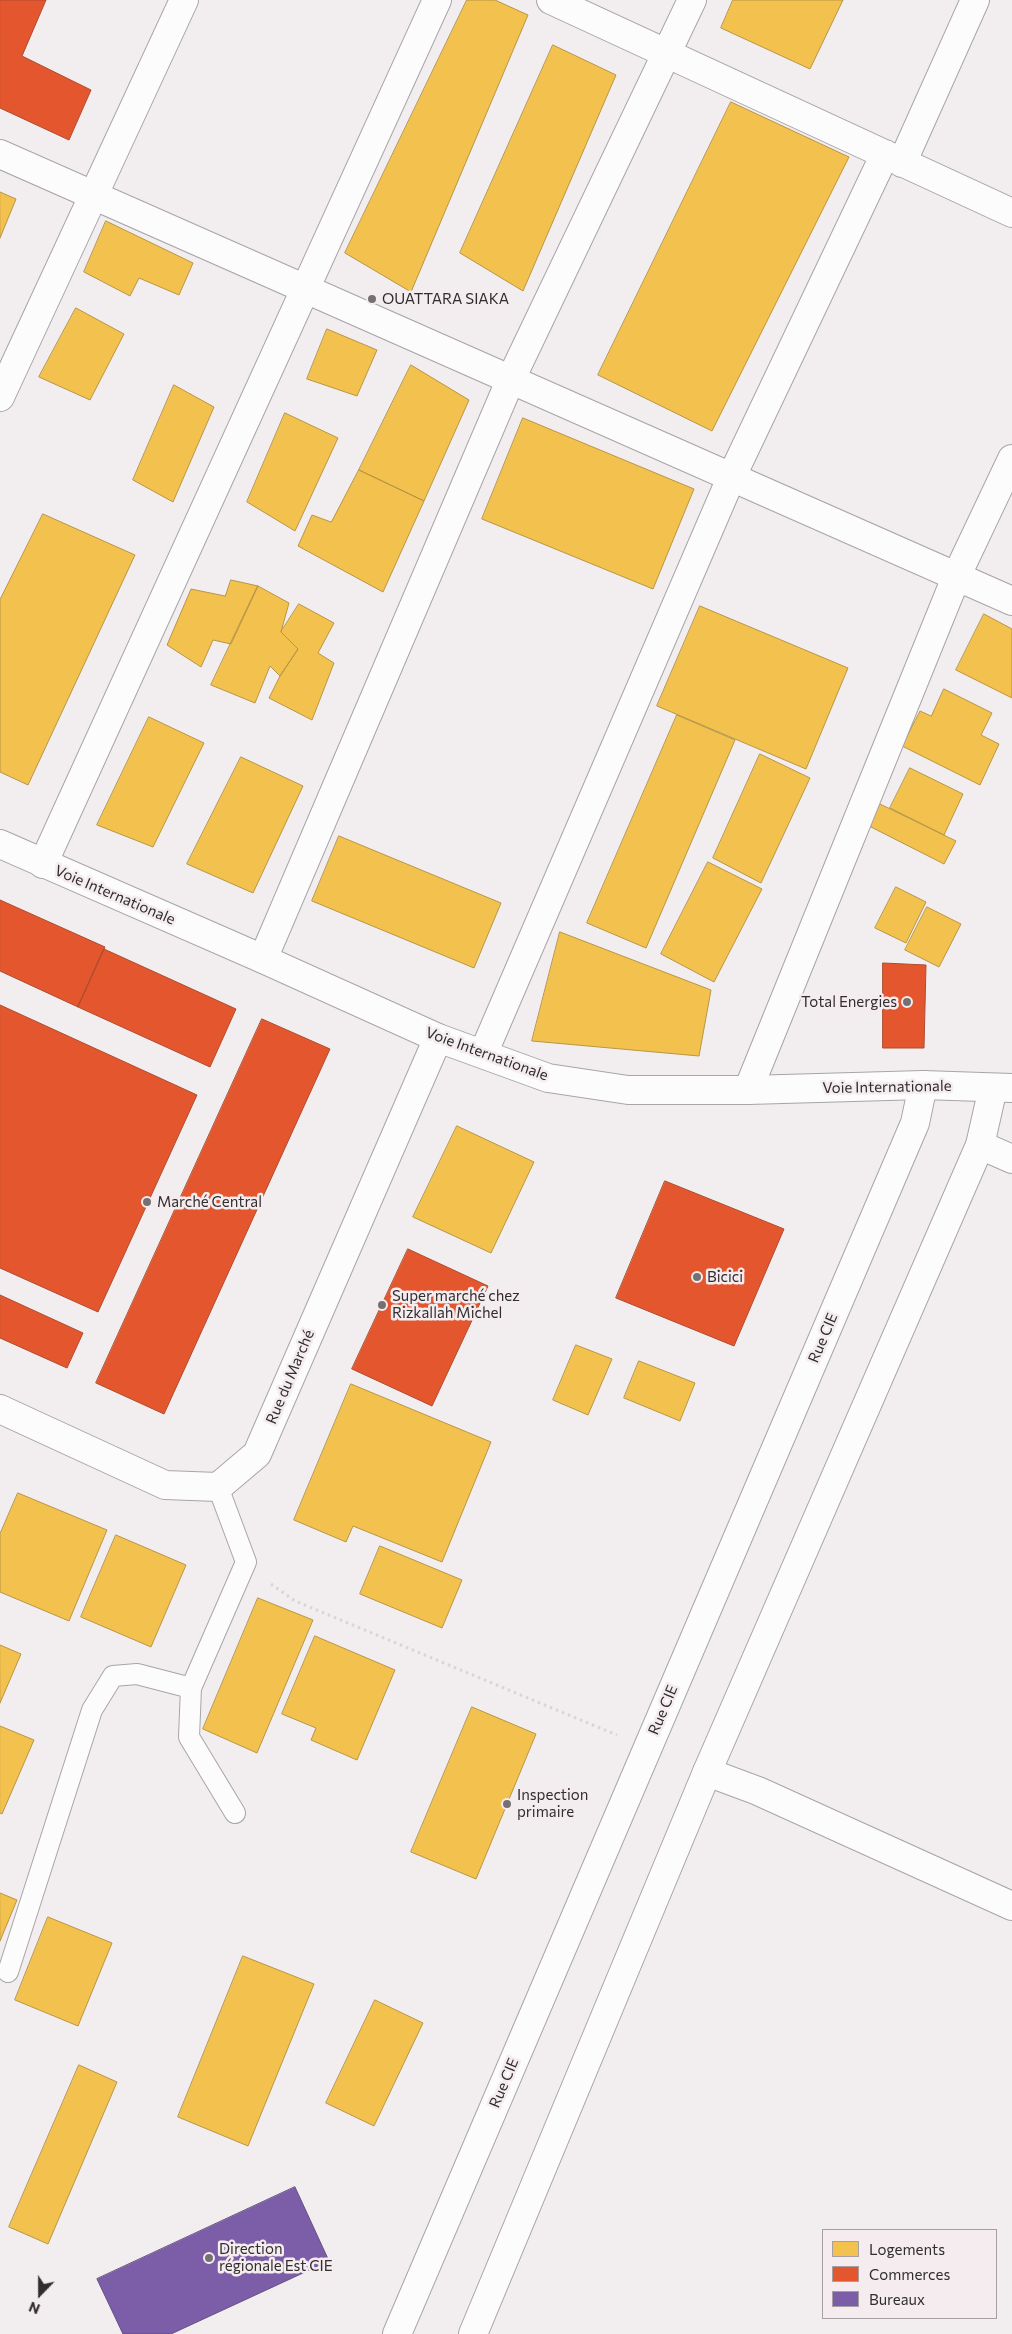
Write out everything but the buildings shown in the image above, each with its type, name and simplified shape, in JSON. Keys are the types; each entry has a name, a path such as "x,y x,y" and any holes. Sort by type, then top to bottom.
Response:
{"street":[{"path":"0,397 184,0"},
{"path":"42,864 436,0"},
{"path":"551,0 666,55 1012,213"},
{"path":"264,959 510,381 692,0"},
{"path":"483,1054 731,478 975,0"},
{"path":"0,154 510,381 958,575 1012,601"},
{"path":"748,1090 958,575 1012,459"},
{"name":"Voie Internationale","path":"0,844 42,864 264,959 438,1038 548,1078 628,1090 748,1090 923,1085 1002,1088"},
{"name":"Rue du Marché","path":"218,1487 256,1454 438,1038"},
{"name":"Rue CIE","path":"398,2334 915,1123 923,1085"},
{"path":"474,2334 706,1772 980,1145 1002,1088"},
{"path":"980,1145 1012,1159"},
{"path":"0,1409 165,1485 218,1487"},
{"path":"706,1772 758,1791 1012,1906"}],"lane":[{"path":"218,1487 246,1562 191,1688 189,1737 235,1813"},
{"path":"8,1972 92,1710 113,1676 137,1674 191,1688"}],"path":[{"path":"246,1562 282,1594 295,1601 647,1748"}],"place":[{"name":"OUATTARA SIAKA","path":"372,299"},
{"name":"Total Energies","path":"907,1002"},
{"name":"Marché Central","path":"147,1202"},
{"name":"Bicici","path":"697,1277"},
{"name":"Super marché chez Rizkallah Michel","path":"382,1305"},
{"name":"Inspection primaire","path":"507,1804"},
{"name":"Direction régionale Est CIE","path":"209,2258"}]}
